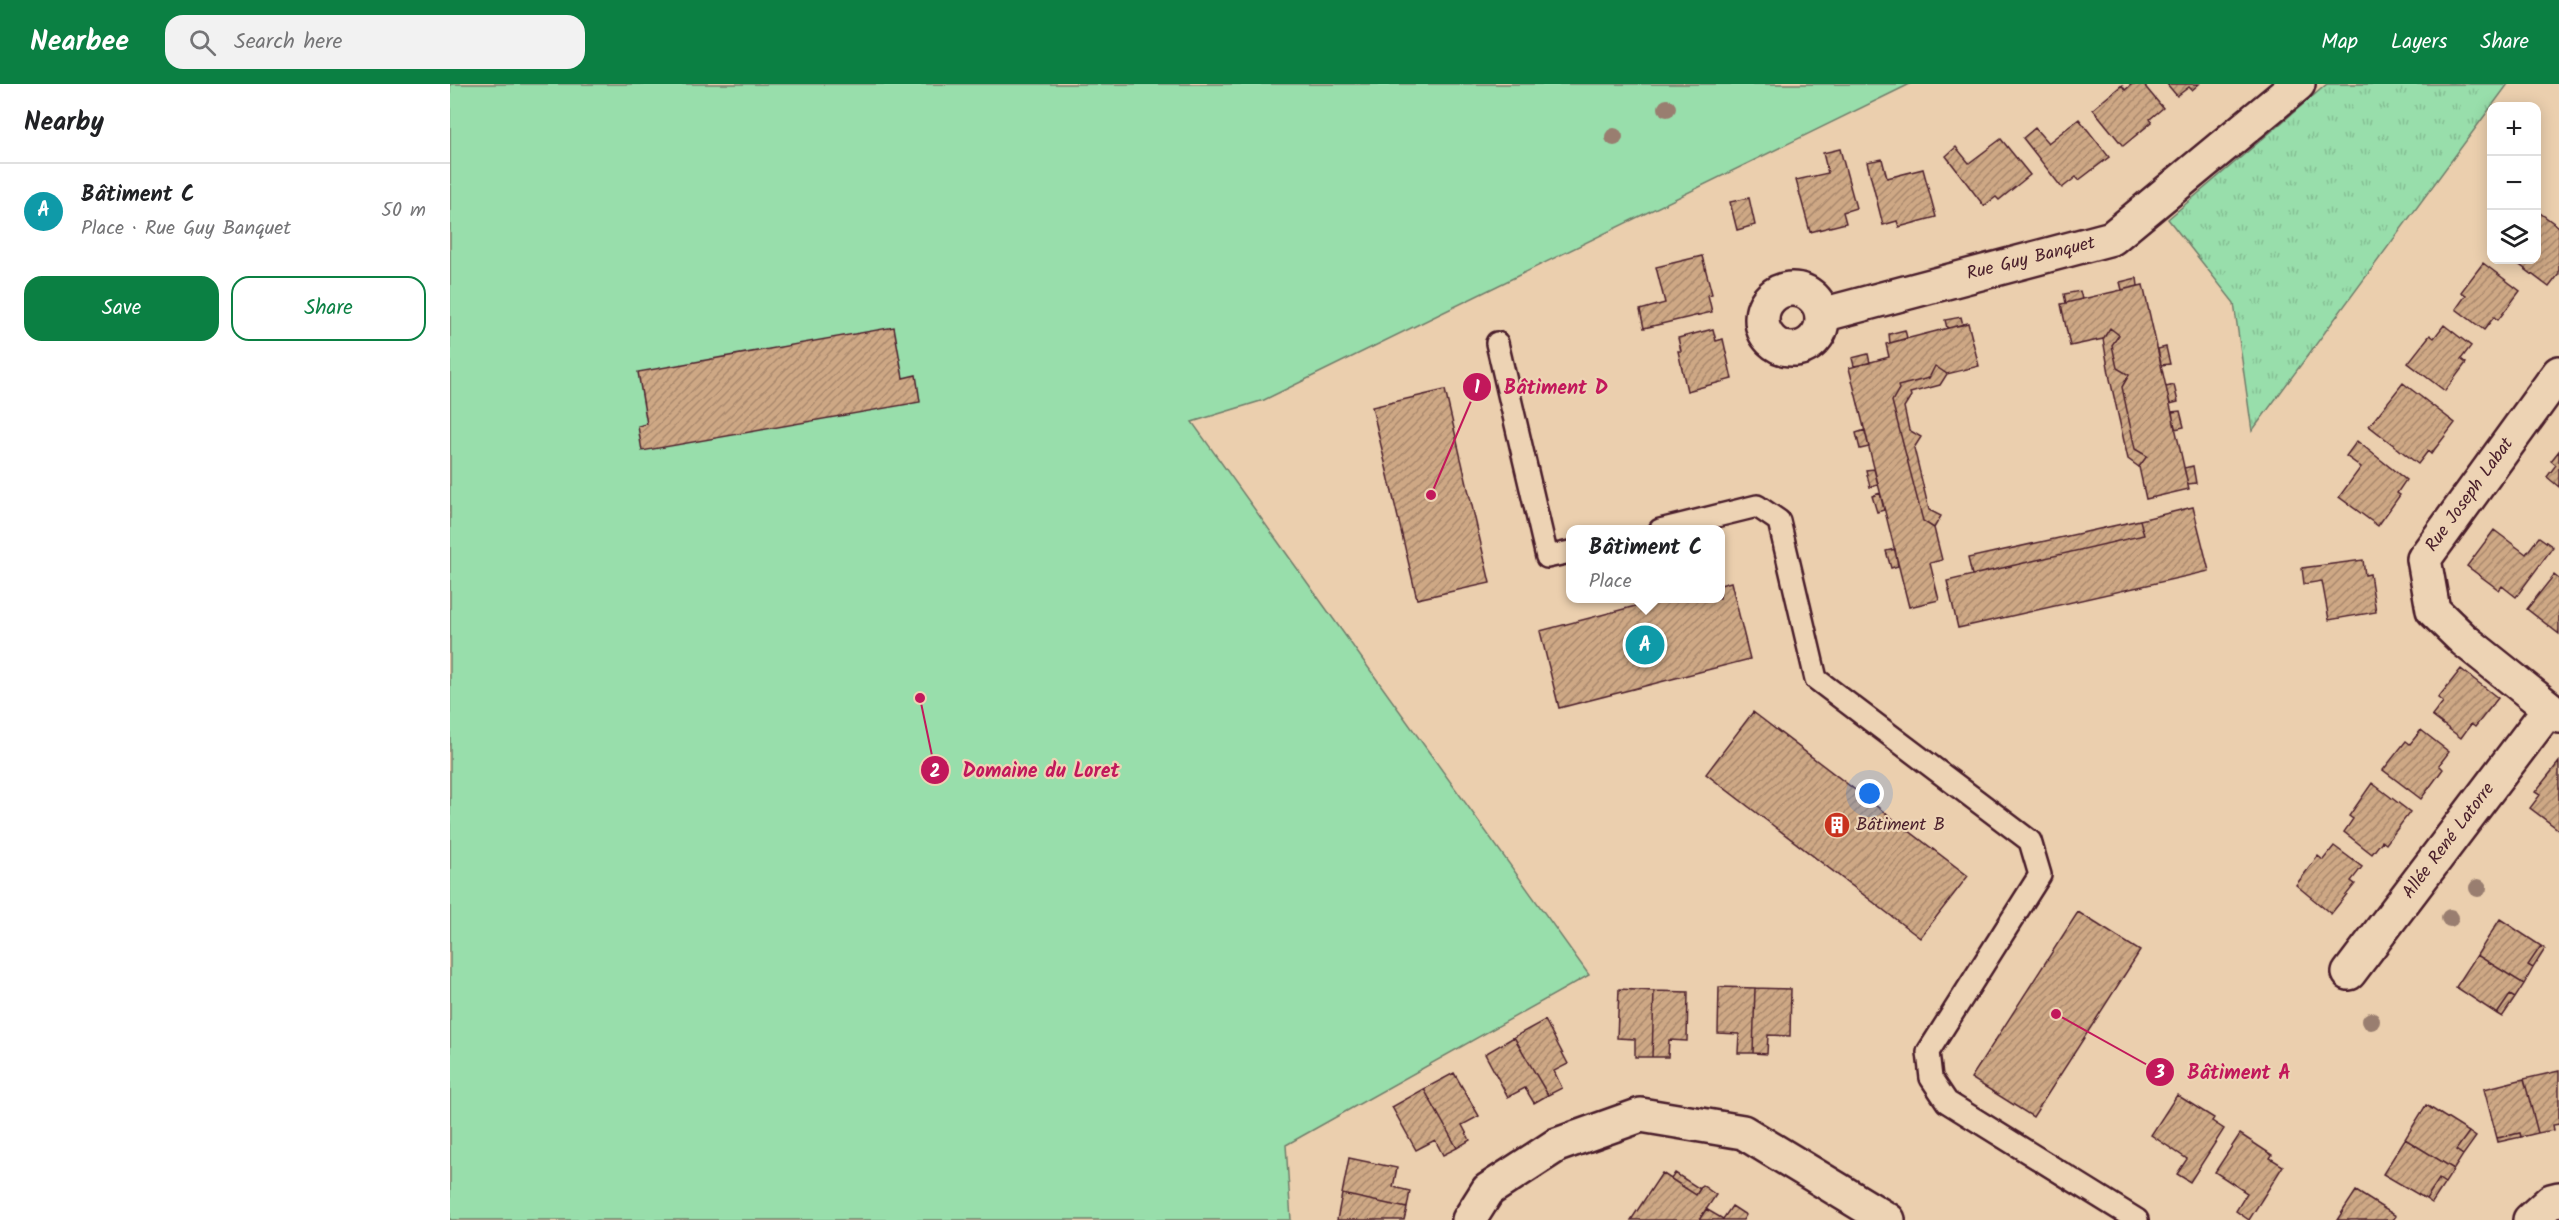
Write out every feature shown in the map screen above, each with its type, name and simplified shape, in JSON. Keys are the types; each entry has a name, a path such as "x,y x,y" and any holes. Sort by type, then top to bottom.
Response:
{"street":[{"name":"Rue Guy Banquet","path":"1822,315 2112,238 2298,84"},
{"name":"Rue Joseph Labat","path":"2554,712 2464,640 2433,610 2424,559 2559,373"},
{"name":"Allée René Latorre","path":"2349,973 2554,712"},
{"path":"1469,1220 1488,1190 1557,1145 1641,1115 1743,1132 1888,1220"},
{"path":"2530,1220 2551,1201 2559,1199"}],"lane":[{"path":"1497,343 1547,557 1566,553"},
{"path":"1680,525 1756,506 1779,521 1816,679 2030,842 2040,875 1928,1052 1931,1078 1947,1102 2137,1220"}],"green space":[{"path":"450,84 1910,84 1264,400 1192,422 1589,975 1286,1145 1291,1220 450,1220"},
{"path":"2327,84 2508,84 2495,102 2487,102 2487,112 2252,431 2234,303 2168,219"}],"building":[{"path":"2132,84 2143,84 2163,108 2150,119 2152,122 2123,146 2093,109 2122,85 2125,90"},
{"path":"2167,84 2199,84 2192,90 2189,87 2177,96"},
{"path":"2079,119 2109,157 2079,180 2076,177 2062,188 2023,138 2035,128 2048,143"},
{"path":"2001,139 2030,175 1999,200 1996,197 1984,206 1946,156 1956,147 1969,163"},
{"path":"1840,149 1856,208 1843,212 1846,223 1810,232 1796,180 1828,173 1823,153"},
{"path":"1882,159 1887,178 1923,169 1936,217 1899,227 1897,221 1883,225 1867,162"},
{"path":"1749,198 1755,225 1737,230 1730,202"},
{"path":"2541,214 2559,227 2559,274 2549,287 2518,264 2541,264"},
{"path":"1702,256 1712,294 1708,295 1712,312 1644,328 1640,310 1665,303 1656,267"},
{"path":"2483,263 2520,291 2498,320 2494,317 2484,330 2456,309 2466,295 2461,292"},
{"path":"2137,278 2138,286 2122,290 2120,282"},
{"path":"2143,285 2189,489 2146,499 2139,467 2147,456 2135,449 2122,387 2129,375 2117,368 2112,345 2119,335 2110,328 2103,339 2070,346 2061,304"},
{"path":"2080,291 2082,299 2066,303 2064,294"},
{"path":"1961,317 1963,325 1947,328 1945,320"},
{"path":"1968,323 1979,366 1947,374 1935,366 1929,378 1898,386 1899,389 1892,401 1923,521 1934,528 1942,560 1930,563 1939,600 1909,607 1849,368 1889,357 1886,344"},
{"path":"2444,325 2471,346 2461,359 2466,363 2445,391 2408,363 2430,335 2434,338"},
{"path":"894,327 903,378 916,375 920,402 642,451 638,426 647,424 638,372"},
{"path":"2110,328 2119,335 2112,345 2117,368 2129,375 2122,387 2135,449 2147,456 2139,467 2128,459 2110,379 2103,339"},
{"path":"1713,329 1716,341 1723,339 1732,379 1687,391 1678,351 1681,351 1678,338"},
{"path":"1905,330 1907,338 1890,343 1889,334"},
{"path":"2166,347 2170,364 2161,365 2158,349"},
{"path":"1868,354 1870,363 1854,366 1852,358"},
{"path":"1935,366 1947,374 1940,385 1910,393 1911,396 1904,407 1909,430 1921,437 1914,448 1929,510 1941,516 1934,528 1923,521 1892,401 1899,389 1898,386 1929,378"},
{"path":"2403,383 2455,423 2431,454 2428,451 2418,464 2369,426"},
{"path":"2174,385 2178,402 2170,404 2166,387"},
{"path":"1445,390 1490,583 1417,599 1372,407"},
{"path":"2180,411 2184,427 2175,429 2172,412"},
{"path":"1865,430 1869,447 1860,449 1856,433"},
{"path":"2357,441 2406,480 2397,493 2400,495 2378,526 2339,497 2361,467 2346,456"},
{"path":"2559,451 2559,487 2547,477 2556,465 2551,461"},
{"path":"2193,466 2196,483 2188,484 2184,468"},
{"path":"1874,469 1878,485 1870,487 1866,470"},
{"path":"1880,493 1884,510 1877,512 1872,496"},
{"path":"2193,507 2209,571 1958,628 1947,581 2144,535 2140,520"},
{"path":"2140,520 2144,535 1972,575 1968,558"},
{"path":"2494,530 2526,554 2539,537 2553,547 2516,597 2502,586 2499,590 2467,566"},
{"path":"1895,549 1898,566 1891,568 1886,551"},
{"path":"2363,560 2365,575 2370,574 2376,612 2329,620 2322,581 2304,584 2302,568"},
{"path":"2554,575 2559,579 2559,634 2527,609"},
{"path":"1731,582 1750,659 1559,708 1540,631 1647,603 1725,603 1725,584"},
{"path":"2461,669 2498,698 2475,727 2471,724 2461,738 2432,716 2443,702 2438,698"},
{"name":"Bâtiment B","path":"1753,712 1968,876 1920,938 1706,774"},
{"path":"2421,730 2449,752 2439,765 2443,769 2421,799 2383,770 2406,741 2410,744"},
{"path":"2559,762 2559,830 2530,808 2540,795 2535,792"},
{"path":"2372,783 2410,812 2386,844 2382,841 2372,854 2344,832 2353,819 2349,816"},
{"path":"2334,846 2362,867 2351,881 2355,884 2331,914 2296,885 2318,856 2323,860"},
{"path":"2078,912 2140,951 2033,1117 1971,1078"},
{"path":"2500,919 2541,946 2528,965 2533,968 2524,984 2477,955"},
{"path":"2541,946 2545,949 2533,968 2528,965"},
{"path":"2477,955 2524,984 2515,998 2510,995 2497,1014 2456,987"},
{"path":"1719,987 1755,988 1753,1053 1738,1053 1739,1034 1718,1033"},
{"path":"1755,988 1791,989 1790,1036 1768,1035 1767,1054 1753,1053"},
{"path":"1619,989 1654,991 1652,1057 1635,1057 1635,1039 1617,1038"},
{"path":"1654,991 1688,992 1687,1041 1669,1040 1668,1057 1652,1057"},
{"path":"2510,995 2515,998 2502,1017 2497,1014"},
{"path":"1545,1020 1568,1064 1554,1071 1562,1088 1548,1095 1514,1037"},
{"path":"1514,1037 1548,1095 1534,1103 1525,1088 1508,1097 1485,1054"},
{"path":"2559,1071 2559,1124 2553,1125 2554,1130 2538,1133 2524,1079"},
{"path":"1454,1073 1479,1116 1462,1125 1470,1140 1457,1148 1424,1089"},
{"path":"2524,1079 2538,1133 2521,1137 2520,1133 2497,1138 2484,1089"},
{"path":"1424,1089 1457,1148 1443,1155 1435,1140 1416,1150 1392,1107"},
{"path":"2177,1095 2214,1118 2212,1121 2224,1129 2190,1182 2177,1174 2187,1159 2151,1135"},
{"path":"2426,1105 2469,1132 2456,1150 2463,1155 2454,1169 2405,1139"},
{"path":"2469,1132 2476,1137 2463,1155 2456,1150"},
{"path":"2520,1133 2521,1137 2498,1142 2497,1138"},
{"path":"2240,1134 2272,1155 2270,1158 2283,1166 2249,1220 2236,1211 2247,1193 2215,1172"},
{"path":"2405,1139 2454,1169 2445,1183 2439,1179 2426,1199 2383,1174"},
{"path":"1349,1158 1397,1168 1393,1187 1410,1191 1407,1208 1342,1194"},
{"path":"1662,1173 1696,1195 1702,1185 1716,1195 1699,1220 1631,1220"},
{"path":"1675,1173 1700,1189 1696,1195 1671,1179"},
{"path":"2439,1179 2445,1183 2432,1203 2426,1199"},
{"path":"2356,1191 2396,1216 2393,1220 2337,1220"},
{"path":"1342,1194 1407,1208 1404,1220 1337,1220"},
{"path":"1732,1206 1746,1215 1743,1220 1699,1220 1706,1209 1723,1219"}],"place":[{"name":"Bâtiment D","path":"1431,495"},
{"name":"Bâtiment C","path":"1645,645"},
{"name":"Domaine du Loret","path":"920,698"},
{"name":"Bâtiment B","path":"1837,825"},
{"name":"Bâtiment A","path":"2056,1014"}]}
